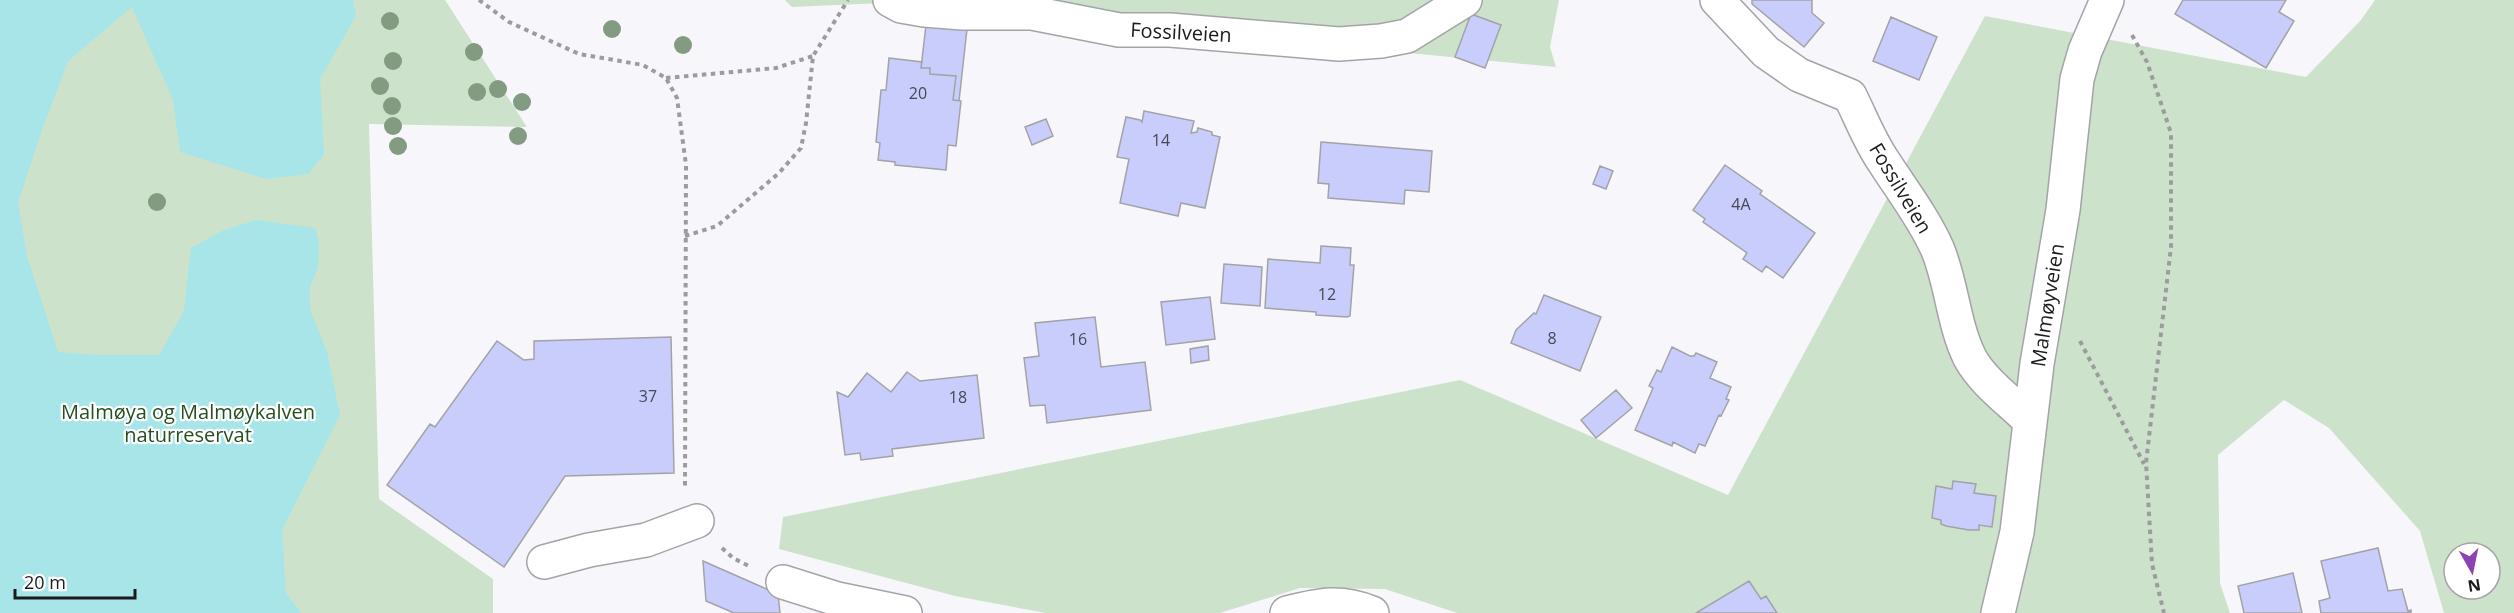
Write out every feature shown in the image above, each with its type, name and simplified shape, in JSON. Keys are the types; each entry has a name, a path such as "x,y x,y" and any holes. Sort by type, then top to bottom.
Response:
{"street":[{"name":"Fossilveien","path":"890,0 901,6 924,10 963,13 1032,13 1119,30 1170,30 1339,44 1381,41 1407,36 1465,0"},
{"name":"Fossilveien","path":"1717,0 1766,52 1799,75 1851,96 1882,160 1907,195 1937,249 1946,274 1961,336 1970,357 1985,377 2030,421"},
{"name":"Malmøyveien","path":"1998,613 2016,532 2030,421 2062,210 2077,79 2085,51 2107,0"},
{"path":"544,562 589,550 646,540 697,521"},
{"path":"783,582 837,599 905,613"},
{"path":"1287,613 1323,604 1352,605 1372,613"}],"path":[{"path":"479,0 509,22 590,57 643,66 666,78 776,68 813,56"},
{"path":"685,236 717,226 779,173 801,148 807,123 813,56 848,0"},
{"path":"2130,31 2147,62 2171,133 2171,248 2146,467 2152,564 2164,613"},
{"path":"666,78 677,98 686,165 685,489 691,511 708,537 733,558 783,582"},
{"path":"2077,335 2146,467"}],"green space":[{"name":"Malmøya og Malmøykalven naturreservat","path":"0,0 445,0 527,127 369,124 379,499 493,579 493,613 0,613"},
{"path":"785,0 1559,0 1550,47 1556,67 882,3 792,7"},
{"path":"2375,0 2514,0 2514,613 2444,613 2420,531 2329,428 2284,400 2218,455 2220,583 2230,613 1457,613 1385,589 1300,588 1220,613 1046,613 955,596 779,549 783,517 1460,380 1728,495 1985,16 2306,77 2361,20"}],"water":[{"path":"0,0 353,0 356,16 320,79 324,155 308,174 266,179 180,152 173,100 132,7 68,61 18,203 27,256 58,352 97,355 159,355 184,311 191,248 224,230 256,220 315,228 319,241 318,268 310,286 310,310 327,352 340,415 282,530 286,593 301,613 0,613"}],"building":[{"path":"1752,0 1812,0 1812,13 1824,23 1804,47 1752,4"},
{"path":"2183,0 2286,0 2279,12 2294,21 2266,68 2175,14"},
{"path":"1471,14 1501,25 1485,68 1455,57"},
{"path":"1891,17 1937,37 1919,80 1873,61"},
{"path":"926,25 967,29 959,101 953,100 956,76 930,74 930,68 921,68"},
{"path":"889,58 922,62 921,68 930,68 930,74 956,76 953,100 961,101 956,146 948,145 946,170 895,165 895,162 878,160 880,143 876,142 881,90 886,90"},
{"path":"1144,111 1194,121 1191,133 1197,132 1198,128 1220,137 1205,208 1181,203 1178,216 1120,203 1129,159 1117,157 1126,117 1142,122"},
{"path":"1046,119 1053,136 1032,145 1025,127"},
{"path":"1321,142 1432,151 1429,192 1405,190 1404,204 1328,198 1329,184 1318,183"},
{"path":"1725,165 1762,191 1760,194 1815,233 1783,278 1766,266 1762,272 1743,259 1747,253 1703,222 1705,219 1693,210"},
{"path":"1600,166 1613,171 1606,189 1593,184"},
{"path":"1321,246 1351,248 1350,265 1354,265 1350,316 1316,315 1316,312 1265,308 1268,259 1320,263"},
{"path":"1224,264 1262,267 1260,306 1221,303"},
{"path":"1544,295 1601,317 1580,371 1511,343 1516,330 1534,313 1536,314"},
{"path":"1210,297 1215,339 1166,345 1161,302"},
{"path":"1095,317 1101,367 1145,362 1151,410 1047,423 1045,405 1030,406 1024,358 1039,356 1035,323"},
{"path":"671,337 674,473 565,476 504,567 387,485 430,424 435,427 497,341 524,360 534,359 534,341"},
{"path":"1208,346 1209,360 1191,363 1190,349"},
{"path":"1672,347 1690,356 1696,353 1717,362 1710,378 1731,387 1726,399 1729,400 1721,416 1719,415 1705,446 1699,444 1695,453 1673,442 1672,446 1635,430 1653,388 1649,386 1657,370 1661,372"},
{"path":"907,372 920,381 977,375 984,438 892,449 893,456 861,460 860,453 845,455 837,392 848,397 867,373 891,392"},
{"path":"1616,390 1632,408 1596,438 1581,420"},
{"path":"1953,481 1976,484 1974,493 1996,496 1992,527 1979,525 1979,530 1969,530 1946,526 1941,524 1941,520 1932,518 1936,486 1952,489"},
{"path":"2378,548 2388,591 2402,589 2408,611 2411,610 2411,613 2321,613 2319,601 2330,598 2321,561"},
{"path":"703,561 778,594 780,613 734,613 706,601"},
{"path":"2293,573 2302,613 2244,613 2238,586"},
{"path":"1749,581 1761,599 1766,596 1777,613 1696,613"}]}
